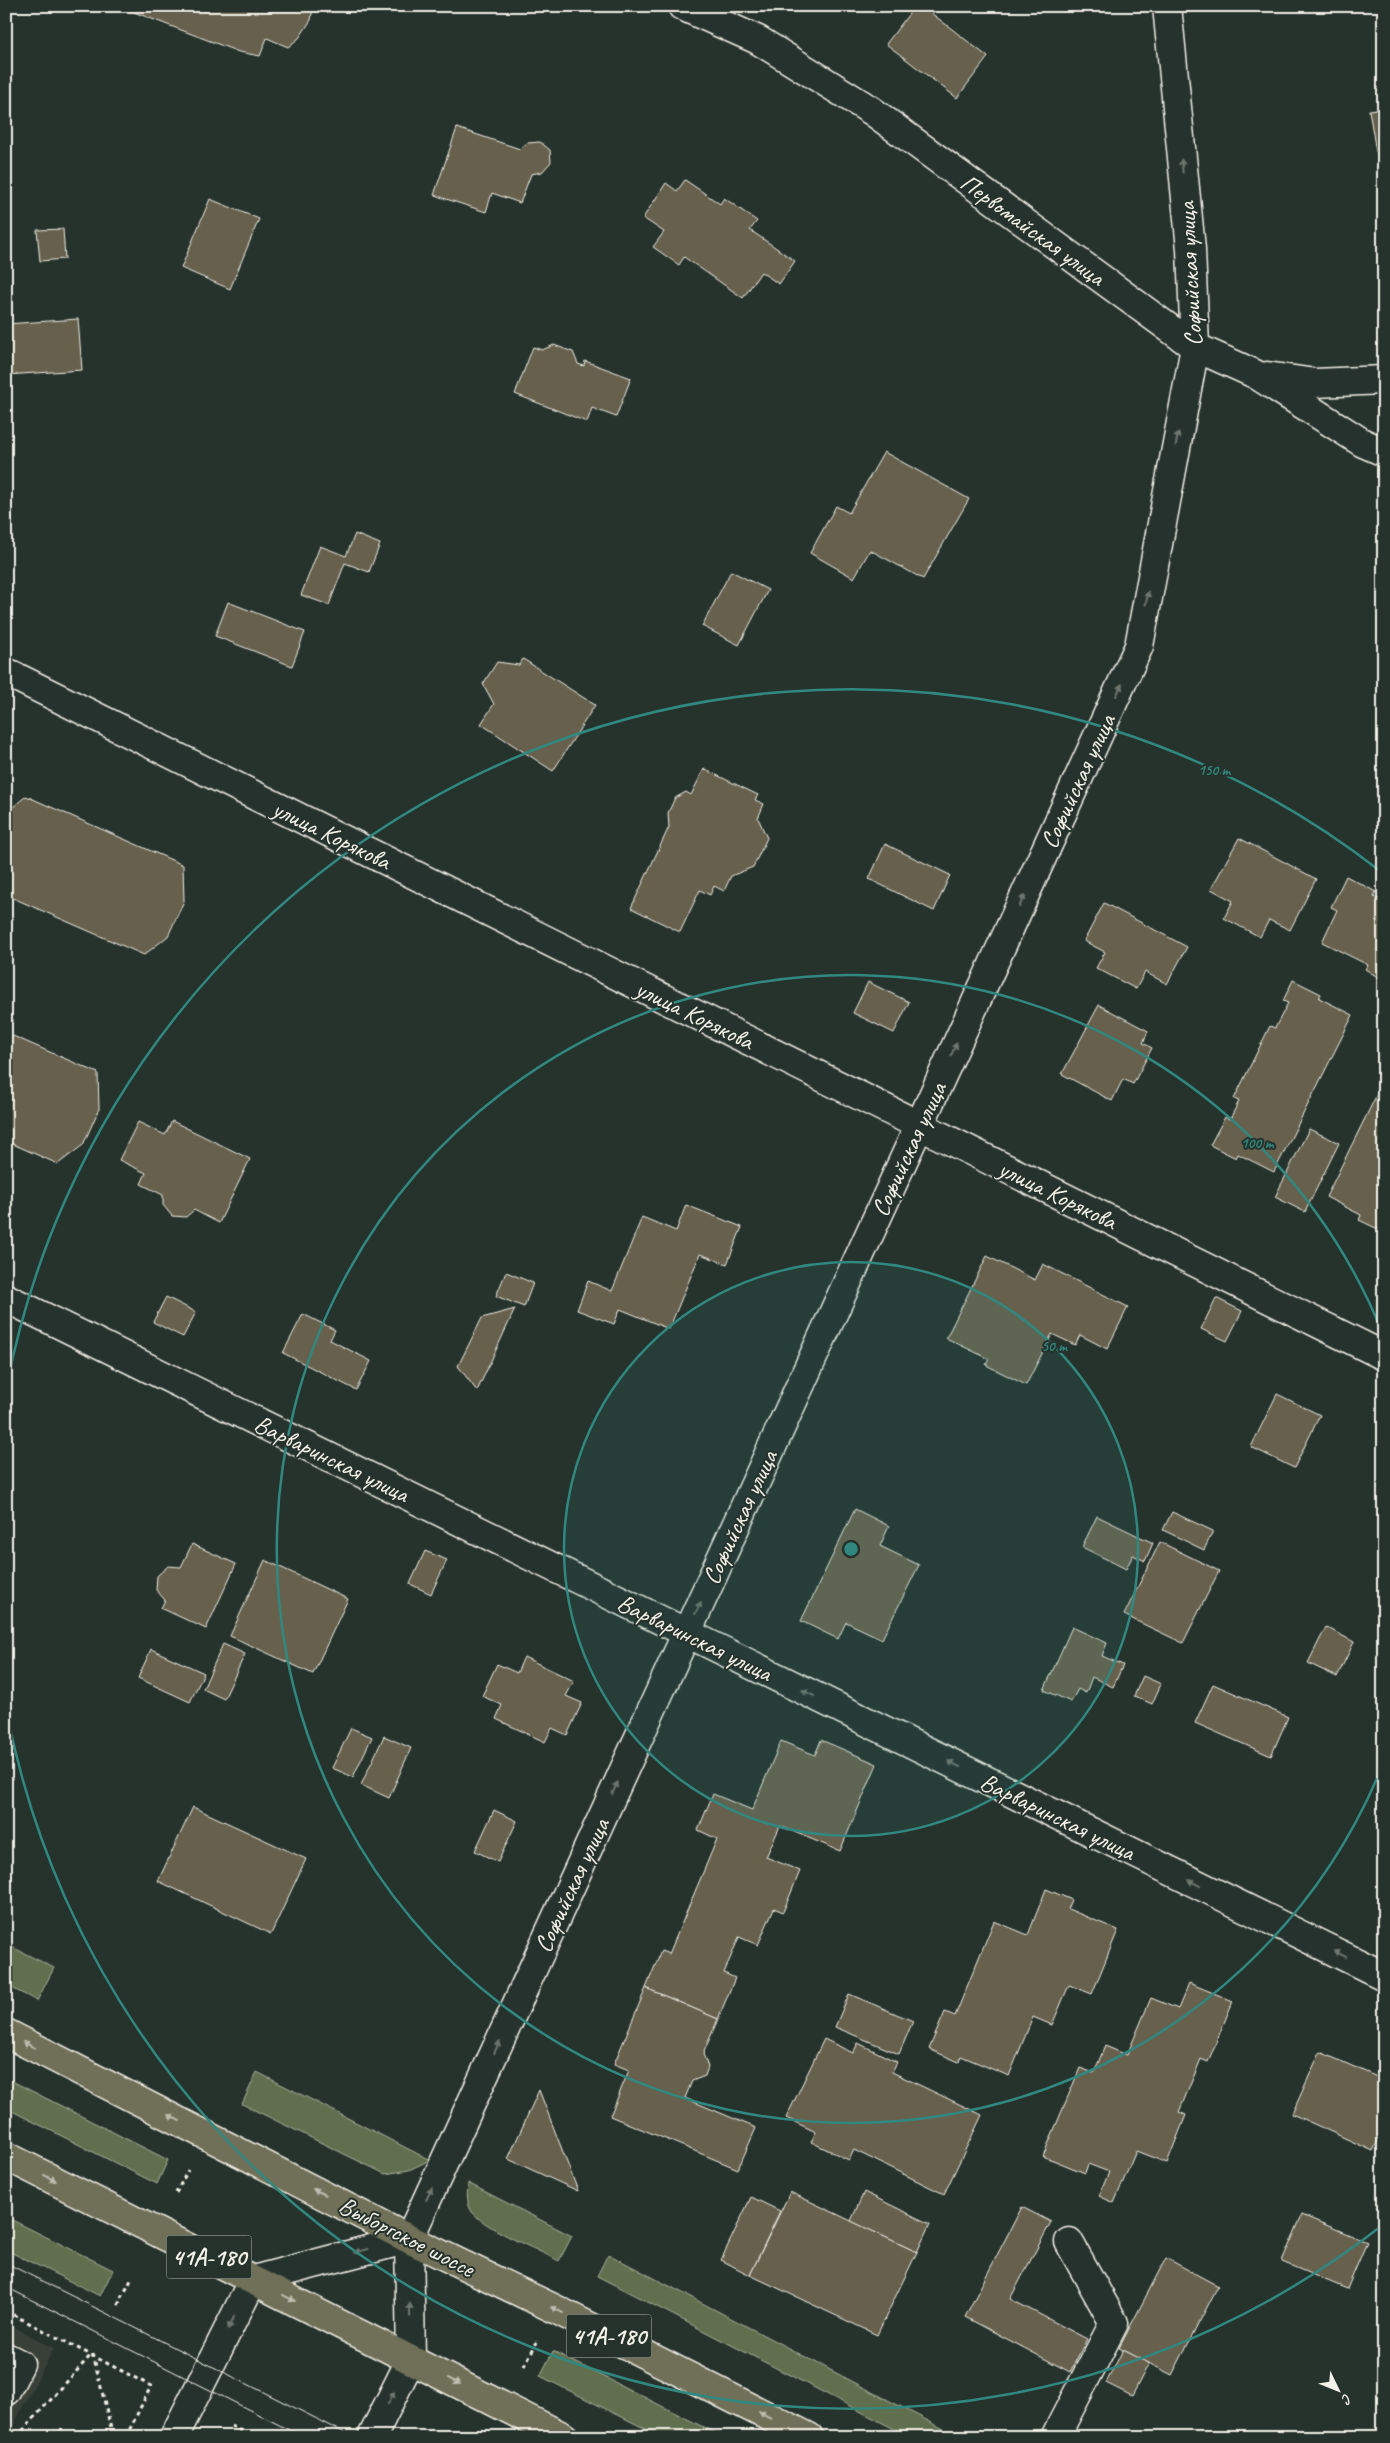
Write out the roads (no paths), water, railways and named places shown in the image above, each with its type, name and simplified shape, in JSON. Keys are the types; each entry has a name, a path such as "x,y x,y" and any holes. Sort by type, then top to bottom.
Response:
{"main road":[{"name":"Выборгское шоссе","path":"6,2034 408,2239 562,2313 809,2437"},
{"name":"41А-180","path":"6,2156 564,2437"}],"street":[{"name":"Первомайская улица","path":"682,6 758,40 872,111 1195,347 1256,374 1363,443 1384,452"},
{"name":"Софийская улица","path":"408,2239 1138,646 1195,347 1191,249 1167,6"},
{"path":"1256,374 1315,384 1384,380"},
{"name":"улица Корякова","path":"6,672 1384,1356"},
{"name":"Варваринская улица","path":"6,1298 1384,1976"},
{"path":"174,2437 252,2280 408,2239 411,2359 372,2437"},
{"path":"1055,2437 1114,2323 1069,2242"},
{"path":"6,2357 20,2364 6,2391"}],"tram line":[{"path":"6,2263 353,2437"},
{"path":"6,2287 303,2437"}]}
